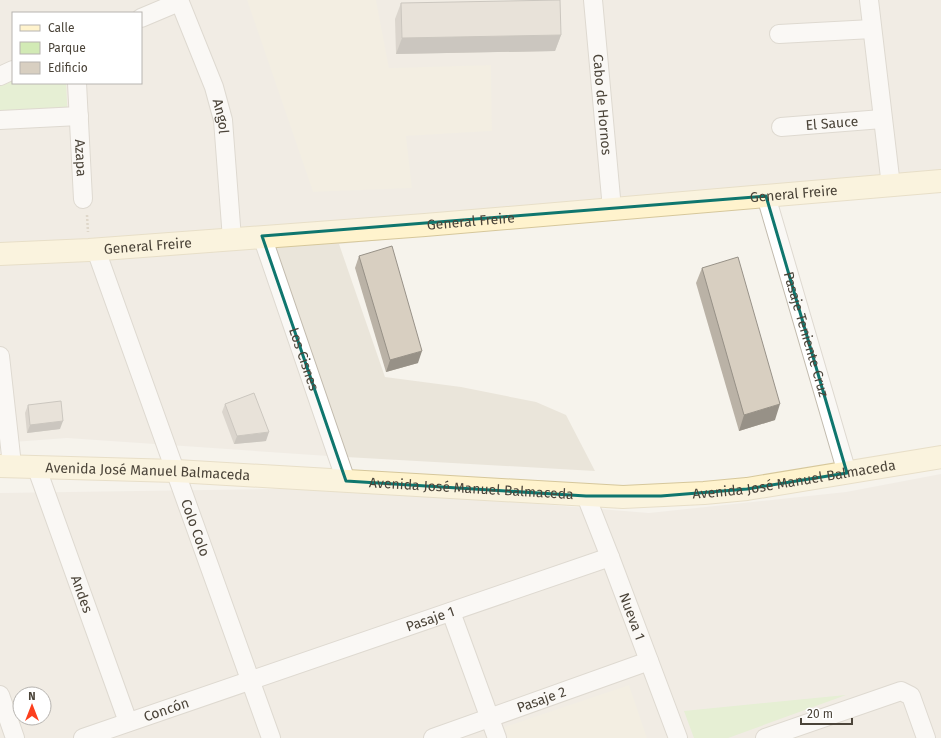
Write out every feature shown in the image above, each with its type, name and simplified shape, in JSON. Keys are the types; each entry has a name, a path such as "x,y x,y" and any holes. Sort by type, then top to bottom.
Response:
{"street":[{"name":"Cabo de Hornos","path":"593,0 612,209"},
{"path":"870,0 882,119 891,186"},
{"path":"142,18 179,1"},
{"name":"Angol","path":"179,1 214,87 223,120 232,239"},
{"path":"779,34 872,29"},
{"path":"0,76 12,70"},
{"name":"Azapa","path":"77,84 83,199"},
{"path":"0,120 79,116"},
{"name":"El Sauce","path":"781,127 882,119"},
{"name":"General Freire","path":"0,254 93,250 612,209 941,181"},
{"name":"Pasaje Teniente Cruz","path":"766,196 847,473"},
{"name":"Los Cisnes","path":"262,236 346,481"},
{"name":"Colo Colo","path":"93,250 176,471 271,738"},
{"path":"0,356 6,466"},
{"name":"Avenida José Manuel Balmaceda","path":"6,466 176,471 586,496 661,496 747,489 941,457"},
{"name":"Andes","path":"36,466 128,722"},
{"name":"Nueva 1","path":"586,496 678,738"},
{"name":"Pasaje 1","path":"250,680 610,557"},
{"path":"451,612 496,738"},
{"name":"Pasaje 2","path":"433,738 649,661"},
{"name":"Concón","path":"83,738 250,680"},
{"path":"765,738 895,692 906,692 913,701 926,738"},
{"path":"0,695 16,738"}],"path":[{"path":"83,199 86,208 93,250"}],"highlighted area":[{"path":"766,196 847,473 747,489 661,496 586,496 346,481 262,236"}],"shaded area":[{"path":"0,0 941,0 941,188 339,244 385,377 461,387 536,402 566,415 595,471 328,456 67,438 0,443"},
{"path":"247,0 376,0 389,68 491,65 492,131 406,136 412,188 313,192"},
{"path":"941,474 941,738 0,738 0,493 340,488 649,513 846,492"},
{"path":"629,685 647,738 508,738 504,727"}],"green space":[{"path":"12,78 12,84 66,84 68,122 0,124 0,84"},
{"path":"846,695 728,738 694,738 684,711"}],"building":[{"path":"560,0 561,35 402,38 401,3"},
{"path":"392,246 422,351 390,360 359,256"},
{"path":"738,257 780,404 744,415 702,268"},
{"path":"254,393 269,432 237,436 225,404"},
{"path":"61,401 63,421 30,425 28,405"}]}
